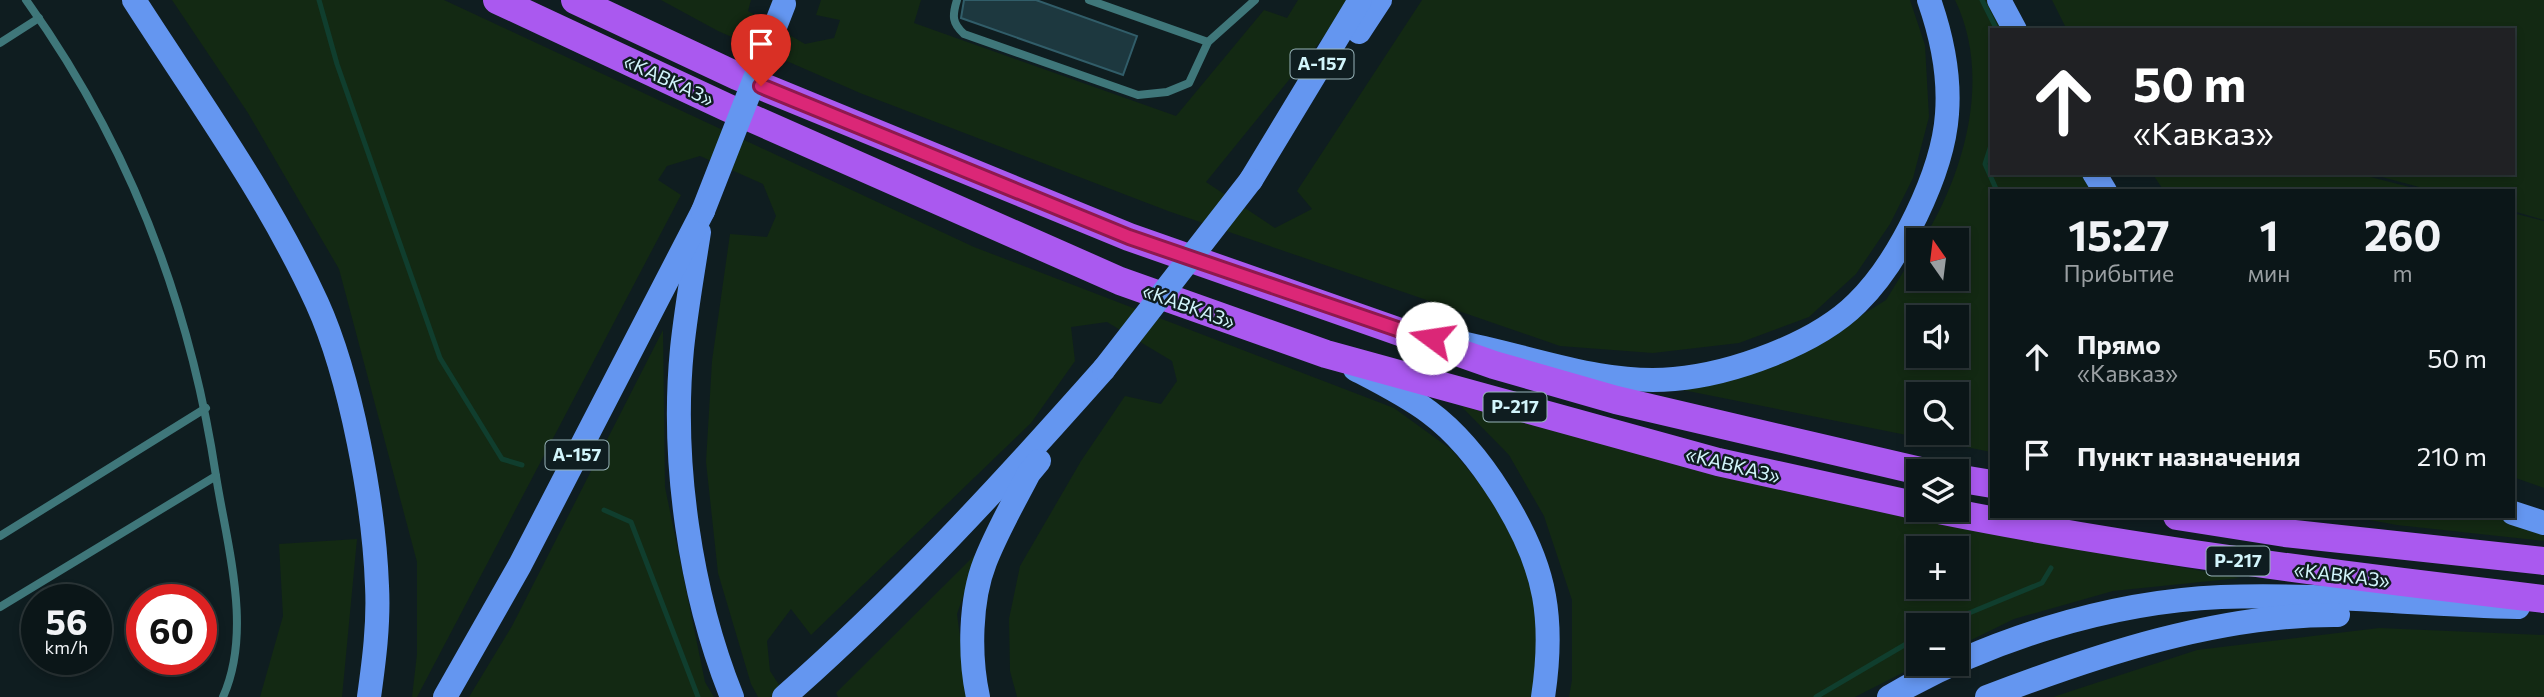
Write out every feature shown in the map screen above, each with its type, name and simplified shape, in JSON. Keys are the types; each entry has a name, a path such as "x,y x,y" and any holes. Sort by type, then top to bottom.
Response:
{"highway":[{"name":"«КАВКАЗ»","path":"497,0 726,107 1120,281 1326,354 1718,462 1906,503"},
{"name":"«КАВКАЗ»","path":"575,0 642,29 737,76 1129,237 1494,365 1616,400 1906,468"},
{"path":"1969,480 1990,484"},
{"name":"«КАВКАЗ»","path":"1969,516 2042,531 2274,567 2544,599"},
{"name":"«КАВКАЗ»","path":"2191,518 2285,533 2544,562"}],"main road":[{"path":"134,0 268,209 318,304 347,388 367,500 377,586 369,697"},
{"path":"594,0 642,29"},
{"name":"А-157","path":"784,697 827,659 997,489 1104,369 1251,180 1360,0"},
{"path":"1284,128 1322,92 1380,0"},
{"path":"1409,333 1500,350 1614,379 1674,379 1727,368 1784,350 1821,329 1857,304 1888,264 1923,196 1939,154 1947,115 1947,72 1939,29 1929,0"},
{"path":"1999,0 2014,28"},
{"name":"А-157","path":"445,697 520,565 703,211 785,2"},
{"path":"703,211 682,351 681,429 686,509 699,593 717,660 732,697"},
{"path":"1326,354 1430,412 1465,446 1500,494 1527,543 1544,595 1549,662 1543,697"},
{"path":"978,697 973,647 976,601 984,564 1029,473 1084,408 1104,369"},
{"path":"2515,514 2544,523"},
{"path":"1889,697 1987,651 2052,627 2136,607 2220,597 2544,610"},
{"path":"1986,697 2124,651 2225,626 2314,615 2544,610"}],"lane":[{"path":"26,0 59,45 123,160 171,276 206,408 237,612 232,677 223,697"},
{"path":"957,0 952,15 955,26 964,34 1138,95 1167,92 1189,83 1208,42 1255,0"},
{"path":"1089,0 1208,42"},
{"path":"0,43 39,18"},
{"path":"0,536 206,408"},
{"path":"0,607 216,477"}],"green space":[{"path":"172,0 444,0 974,247 1394,408 1452,450 1510,520 1536,590 1541,671 1535,697 1017,697 1010,671 1009,619 1020,566 1081,461 1125,396 1161,404 1177,381 1172,361 1107,322 1071,327 1075,361 1031,423 811,635 791,609 767,641 770,671 787,697 758,697 751,684 718,573 706,462 712,361 730,234 767,237 776,216 763,184 700,156 667,166 658,180 681,195 417,697 412,697 417,654 417,562 339,269 248,113"},
{"path":"661,0 751,0 748,11 805,44 834,38 840,20 816,15 821,0 921,0 914,23 1176,116 1264,10 1287,18 1298,0 1348,0 1331,28 1206,182 1275,228 1312,209 1297,191 1422,0 1910,0 1925,45 1929,117 1913,178 1890,224 1856,274 1809,317 1739,343 1653,353 1560,346 1168,211 860,93 718,31"},
{"path":"1955,0 1991,0 2006,28 1990,28 1990,175 2085,175 2092,189 1990,189 1990,452 1956,445 1969,445 1969,382 1906,382 1906,435 1678,389 1809,348 1886,300 1906,268 1906,291 1969,291 1969,228 1930,228 1951,184 1961,154 1969,123 1972,60 1966,29"},
{"path":"2052,0 2544,0 2544,220 2515,212 2515,189 2427,189 2374,175 2515,175 2515,28 2066,28"},
{"path":"2153,175 2363,175 2417,189 2163,189"},
{"path":"2515,214 2544,221 2544,488 2515,478"},
{"path":"663,330 665,487 705,682 714,697 469,697 512,626"},
{"path":"1461,406 1906,517 1906,522 1933,522 2240,578 2113,591 2014,619 1969,641 1969,613 1906,613 1906,671 1855,697 1569,697 1572,680 1572,600 1544,516 1509,455"},
{"path":"2359,518 2501,518 2544,536 2544,541 2397,525"},
{"path":"357,539 342,697 260,697 283,616 279,544"},
{"path":"979,551 957,614 968,697 838,697 836,693"},
{"path":"2379,628 2544,635 2544,697 2053,697 2197,650"}],"building":[{"path":"964,0 1036,0 1137,36 1123,75 961,18"}],"waterway":[{"path":"319,0 337,64 440,358 502,459 522,465"},
{"path":"1982,0 1996,28"},
{"path":"1990,148 1985,164 1996,189"},
{"path":"604,510 631,522 698,697"},
{"path":"1969,613 2042,583 2051,568"},
{"path":"1816,697 1906,644"}],"route":[{"path":"761,86 1129,237 1409,333 1432,338"}]}
